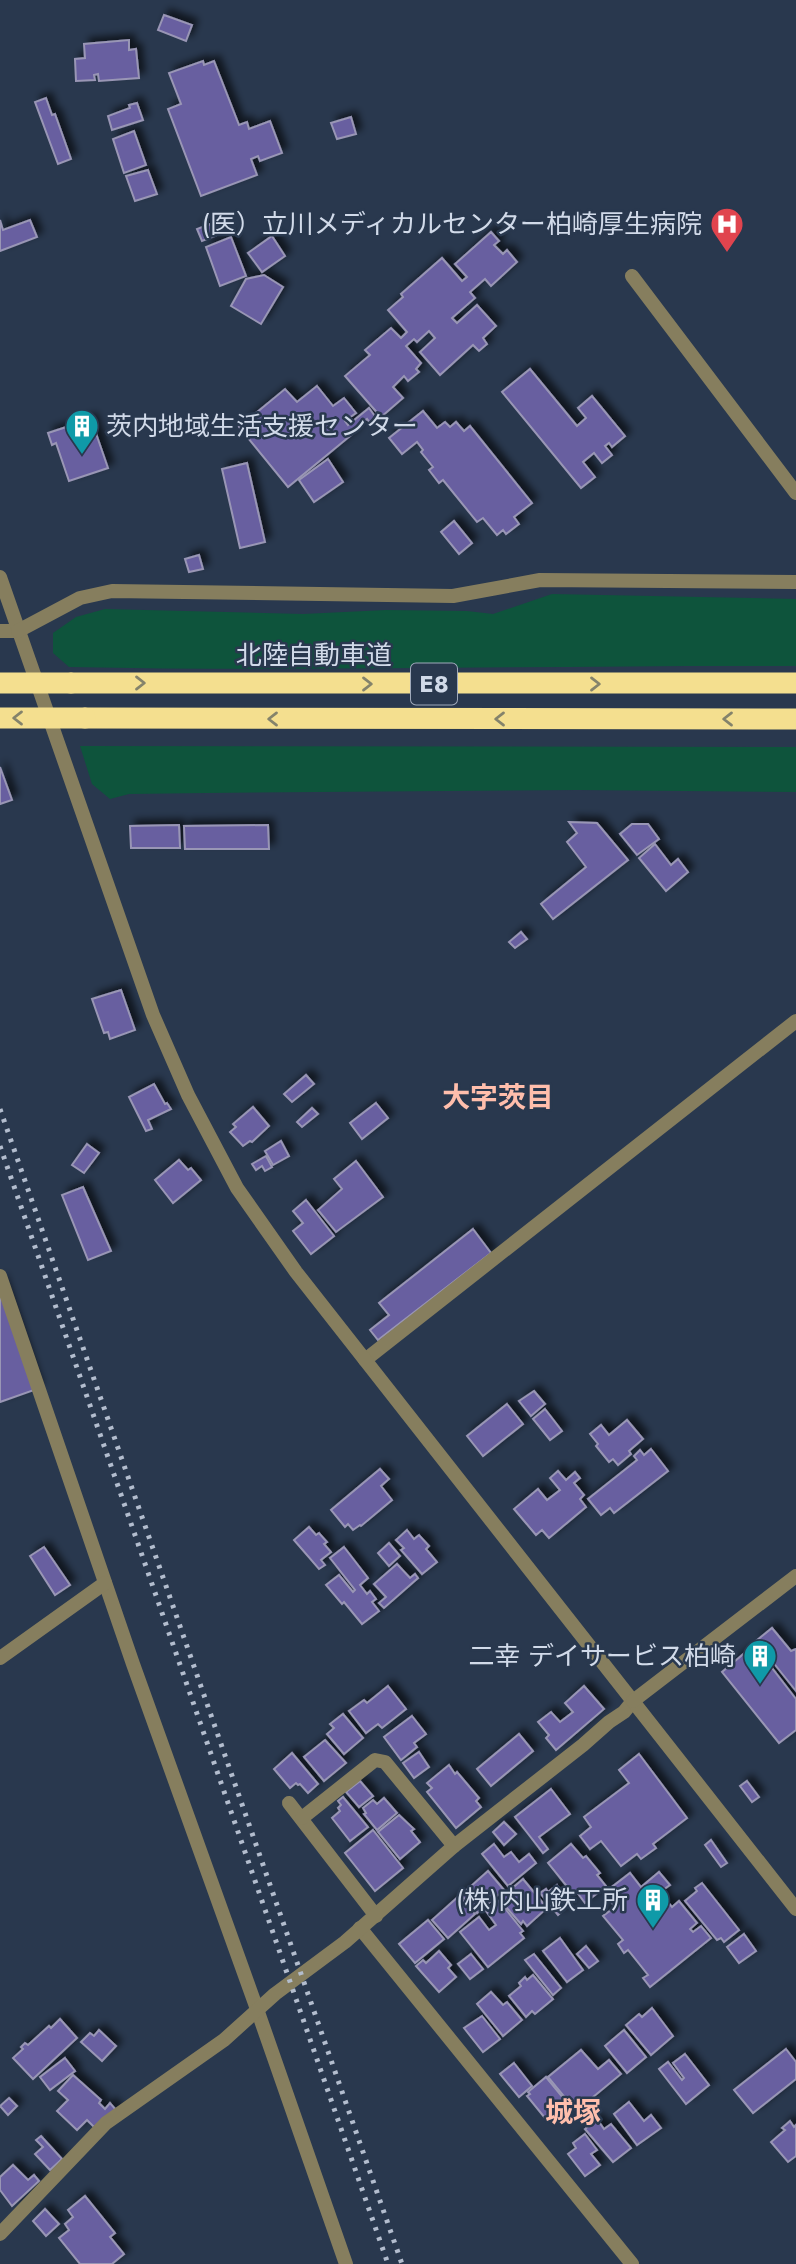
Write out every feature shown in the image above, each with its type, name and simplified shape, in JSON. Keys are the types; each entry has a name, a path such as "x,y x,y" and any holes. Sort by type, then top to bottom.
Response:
{"highway":[{"name":"北陸自動車道","path":"0,683 796,683"},
{"name":"E8","path":"0,718 796,719"}],"street":[{"path":"632,276 796,493"},
{"path":"0,577 153,1015 188,1095 237,1188 296,1272 796,1909"},
{"path":"0,631 18,631 80,598 112,591 453,596 540,580 796,582"},
{"path":"365,1360 796,1021"},
{"path":"0,1276 105,1583 346,2264"},
{"path":"0,2234 106,2123 224,2040 275,1994 376,1916 454,1846 624,1712 633,1701 796,1576"},
{"path":"0,1658 105,1583"},
{"path":"302,1818 375,1760 386,1762 454,1846"},
{"path":"289,1803 376,1916"},
{"path":"360,1928 632,2264"}],"green space":[{"path":"552,594 796,599 796,666 251,669 69,667 53,653 53,633 76,617 105,609 303,614 386,610 467,611 493,614"},
{"path":"80,746 796,747 796,792 578,790 206,793 129,794 110,799 92,784"}],"building":[{"path":"164,15 192,25 186,41 158,30"},
{"path":"129,40 129,50 136,49 139,78 99,81 98,74 94,75 95,80 76,81 75,59 85,58 84,44"},
{"path":"203,61 204,65 214,61 239,125 247,122 249,129 270,121 282,153 260,161 258,156 251,159 257,175 201,196 168,109 181,104 169,73"},
{"path":"46,98 52,115 55,114 71,159 58,164 35,102"},
{"path":"137,103 143,120 112,130 108,116"},
{"path":"351,117 356,134 337,139 331,123"},
{"path":"134,131 146,165 124,173 113,139"},
{"path":"148,170 157,194 135,201 126,176"},
{"path":"0,220 3,230 30,220 37,237 0,251"},
{"path":"210,224 215,236 202,241 197,229"},
{"path":"491,232 499,241 494,245 503,254 507,250 517,262 491,286 485,279 470,292 475,298 452,318 457,323 477,305 496,326 483,338 487,344 479,351 473,345 440,375 420,352 435,338 429,331 417,342 414,339 406,346 421,363 416,369 419,372 408,381 404,376 393,387 403,398 381,417 345,376 370,355 365,350 391,328 401,338 407,332 388,310 403,297 401,294 442,258 462,281 467,277 455,264"},
{"path":"272,236 285,256 262,272 248,253"},
{"path":"231,237 246,276 220,286 206,247"},
{"path":"264,275 283,287 261,324 231,306 246,279"},
{"path":"530,369 577,426 586,418 578,408 592,396 625,436 612,447 609,443 605,446 612,455 602,463 594,453 583,462 595,477 581,488 502,392"},
{"path":"317,386 333,406 344,398 356,413 345,421 348,425 369,408 377,419 371,424 367,419 288,487 239,427 285,389 297,402"},
{"path":"423,411 437,428 445,422 450,427 456,422 464,431 470,426 532,503 514,517 519,524 506,534 503,530 497,535 483,518 477,522 443,480 439,483 429,470 433,467 417,442 402,454 389,438"},
{"name":"茨内地域生活支援センター","path":"91,419 108,468 69,481 56,443 52,445 48,433"},
{"path":"328,459 343,482 314,502 299,480"},
{"path":"247,463 265,542 240,548 222,469"},
{"path":"454,521 472,543 459,554 441,532"},
{"path":"199,555 203,569 189,572 185,559"},
{"path":"0,767 12,800 0,804"},
{"path":"569,822 597,823 628,860 553,919 541,904 586,867 567,842 577,833"},
{"path":"632,824 648,824 659,839 637,855 620,834"},
{"path":"179,825 180,848 131,848 130,826"},
{"path":"268,825 269,849 185,849 184,826"},
{"path":"655,844 671,865 678,859 688,872 666,891 639,858"},
{"path":"521,932 527,939 515,948 509,942"},
{"path":"121,990 135,1030 110,1039 108,1032 104,1033 92,999"},
{"path":"306,1075 314,1084 292,1102 284,1094"},
{"path":"154,1084 165,1104 171,1109 148,1120 152,1129 146,1131 129,1097"},
{"path":"376,1103 388,1118 362,1139 350,1123"},
{"path":"253,1107 269,1126 252,1142 243,1146 230,1132 236,1127 233,1124"},
{"path":"312,1108 318,1114 302,1127 297,1122"},
{"path":"281,1141 289,1156 273,1165 265,1151"},
{"path":"87,1144 99,1153 84,1173 72,1165"},
{"path":"266,1156 272,1167 265,1171 262,1166 256,1170 252,1164"},
{"path":"179,1160 188,1170 191,1168 201,1180 173,1203 155,1180"},
{"path":"356,1161 383,1197 336,1232 318,1210 342,1189 334,1179"},
{"path":"83,1187 111,1251 88,1260 62,1195"},
{"path":"306,1200 334,1236 311,1254 293,1231 303,1223 293,1211"},
{"path":"473,1229 491,1253 378,1340 370,1330 389,1315 379,1303"},
{"path":"0,1279 37,1389 0,1402"},
{"path":"534,1391 545,1404 531,1416 519,1401"},
{"path":"507,1404 523,1424 483,1456 467,1436"},
{"path":"545,1409 562,1431 550,1440 533,1419"},
{"path":"627,1420 643,1439 618,1465 613,1459 609,1462 590,1434 601,1425 609,1435"},
{"path":"651,1449 668,1471 614,1513 610,1508 601,1515 588,1499 637,1460 634,1456 640,1450 644,1455"},
{"path":"380,1469 389,1479 381,1486 392,1500 361,1526 353,1530 348,1524 345,1527 331,1510"},
{"path":"558,1471 566,1480 575,1472 580,1478 574,1483 584,1495 580,1499 586,1507 549,1538 542,1530 536,1535 514,1509 538,1489 547,1500 560,1490 550,1478"},
{"path":"309,1527 327,1542 324,1544 331,1552 321,1560 325,1565 319,1569 294,1540"},
{"path":"407,1530 414,1539 419,1535 429,1546 426,1549 437,1562 422,1574 401,1550 404,1548 396,1540"},
{"path":"389,1543 400,1556 389,1566 378,1553"},
{"path":"44,1547 70,1585 55,1595 30,1556"},
{"path":"344,1547 368,1578 360,1585 367,1594 370,1591 376,1599 372,1602 379,1611 362,1624 326,1585 339,1575 353,1592 355,1590 330,1558"},
{"path":"397,1564 410,1578 415,1574 418,1578 384,1608 379,1603 386,1597 374,1584"},
{"path":"772,1628 791,1651 796,1649 796,1691 756,1641"},
{"name":"二幸 デイサービス柏崎","path":"747,1651 765,1674 772,1668 796,1699 796,1730 779,1743 722,1672"},
{"path":"388,1686 406,1709 382,1728 378,1724 366,1733 349,1711 364,1700 367,1703"},
{"path":"584,1686 604,1709 556,1750 546,1738 549,1735 538,1722 551,1712 560,1722 573,1712 565,1703"},
{"path":"343,1714 363,1738 344,1754 327,1734 334,1728 330,1724"},
{"path":"412,1716 426,1734 414,1743 417,1747 401,1760 384,1737"},
{"path":"519,1734 533,1751 491,1786 477,1769"},
{"path":"325,1740 346,1763 324,1781 304,1757"},
{"path":"419,1752 429,1767 414,1778 403,1763"},
{"path":"292,1753 318,1784 308,1793 300,1784 296,1783 290,1788 274,1769"},
{"path":"639,1754 687,1818 653,1844 656,1848 641,1859 637,1854 621,1866 601,1841 590,1849 580,1836 591,1827 584,1817 629,1783 619,1770"},
{"path":"449,1765 479,1798 476,1801 481,1807 456,1828 427,1792 432,1788 427,1783"},
{"path":"360,1781 373,1796 359,1807 346,1792"},
{"path":"747,1781 759,1797 752,1802 740,1786"},
{"path":"551,1789 570,1814 539,1837 548,1849 543,1853 515,1817"},
{"path":"343,1797 368,1827 350,1841 332,1818 340,1811 338,1808 341,1805 338,1801"},
{"path":"384,1798 397,1813 377,1830 364,1814 366,1813 363,1808 373,1800 377,1804"},
{"path":"399,1815 414,1829 411,1831 420,1842 400,1859 378,1832"},
{"path":"504,1822 516,1834 504,1845 493,1832"},
{"path":"373,1830 403,1868 375,1891 345,1853"},
{"path":"711,1840 727,1863 721,1867 705,1845"},
{"path":"494,1844 504,1857 511,1852 519,1862 529,1854 536,1863 508,1886 482,1854"},
{"path":"571,1844 583,1858 586,1856 600,1873 597,1875 606,1886 585,1903 576,1891 573,1894 548,1863"},
{"path":"488,1871 504,1890 477,1913 461,1895"},
{"name":"(株)内山鉄工所","path":"659,1872 670,1885 660,1892 672,1907 679,1901 697,1923 690,1929 693,1932 701,1926 711,1938 650,1987 643,1978 648,1975 628,1950 624,1953 618,1944 623,1940 603,1916 615,1907 604,1893 630,1873 641,1887"},
{"path":"523,1879 547,1908 527,1926 523,1921 521,1924 506,1907 509,1904 502,1897"},
{"path":"702,1883 739,1930 724,1942 721,1938 717,1940 685,1901"},
{"path":"557,1885 571,1903 558,1915 540,1893 546,1889 548,1892"},
{"path":"459,1896 475,1914 448,1938 432,1920"},
{"path":"499,1901 523,1931 520,1933 524,1938 488,1967 460,1932 479,1917 489,1930 496,1925 486,1911"},
{"path":"428,1920 444,1939 415,1963 399,1944"},
{"path":"744,1934 756,1951 739,1963 727,1947"},
{"path":"560,1938 583,1970 567,1982 543,1951"},
{"path":"586,1946 598,1961 589,1968 577,1954"},
{"path":"439,1951 451,1965 448,1968 456,1977 439,1992 416,1966 423,1960 426,1963"},
{"path":"471,1954 483,1969 470,1979 458,1964"},
{"path":"534,1954 561,1988 553,1995 525,1960"},
{"path":"533,1975 553,1999 535,2014 532,2011 526,2017 509,1996 521,1986 519,1983 525,1977 527,1980"},
{"path":"491,1992 503,2005 507,2002 522,2020 503,2036 477,2004"},
{"path":"652,2008 673,2036 651,2055 626,2025"},
{"path":"482,2016 500,2039 483,2052 464,2028"},
{"path":"60,2019 77,2038 33,2079 13,2058 23,2049 21,2047 25,2043 28,2045"},
{"path":"99,2030 116,2046 102,2061 81,2042 90,2033 94,2036"},
{"path":"624,2030 646,2057 627,2073 605,2046"},
{"path":"786,2049 796,2062 796,2079 753,2113 734,2090"},
{"path":"581,2050 598,2069 609,2060 621,2074 576,2111 548,2077"},
{"path":"685,2054 709,2085 686,2104 659,2069 668,2062 682,2080 684,2078 673,2063"},
{"path":"65,2058 75,2071 50,2090 40,2077"},
{"path":"514,2063 532,2086 519,2097 500,2074"},
{"path":"73,2075 101,2100 99,2103 105,2109 110,2103 117,2111 95,2128 87,2120 77,2130 57,2111 68,2100 58,2091"},
{"path":"546,2077 569,2105 557,2115 554,2111 545,2118 527,2096 530,2094 528,2092"},
{"path":"9,2098 17,2106 8,2115 0,2106"},
{"path":"629,2102 644,2121 651,2115 661,2128 637,2145 614,2114"},
{"path":"597,2119 604,2129 611,2124 631,2148 613,2162 585,2129"},
{"path":"790,2121 794,2127 796,2125 796,2156 788,2162 771,2142 785,2130 782,2128"},
{"path":"585,2134 597,2150 591,2154 600,2165 585,2176 568,2154 576,2148 573,2143"},
{"path":"41,2136 62,2159 50,2170 35,2154 43,2147 36,2140"},
{"path":"13,2165 28,2180 34,2175 39,2181 12,2206 0,2190 0,2177"},
{"path":"85,2196 115,2233 110,2237 124,2254 112,2264 80,2264 59,2238 69,2230 65,2224 73,2217 68,2210"},
{"path":"45,2209 59,2224 46,2236 33,2221"}],"railway":[{"path":"0,1109 402,2264"},
{"path":"0,1146 388,2264"}],"place":[{"name":"(医）立川メディカルセンター柏崎厚生病院","path":"727,254"},
{"name":"茨内地域生活支援センター","path":"82,456"},
{"name":"二幸 デイサービス柏崎","path":"760,1686"},
{"name":"(株)内山鉄工所","path":"653,1930"}],"district":[{"name":"大字茨目","path":"498,1097"},
{"name":"城塚","path":"573,2112"}]}
